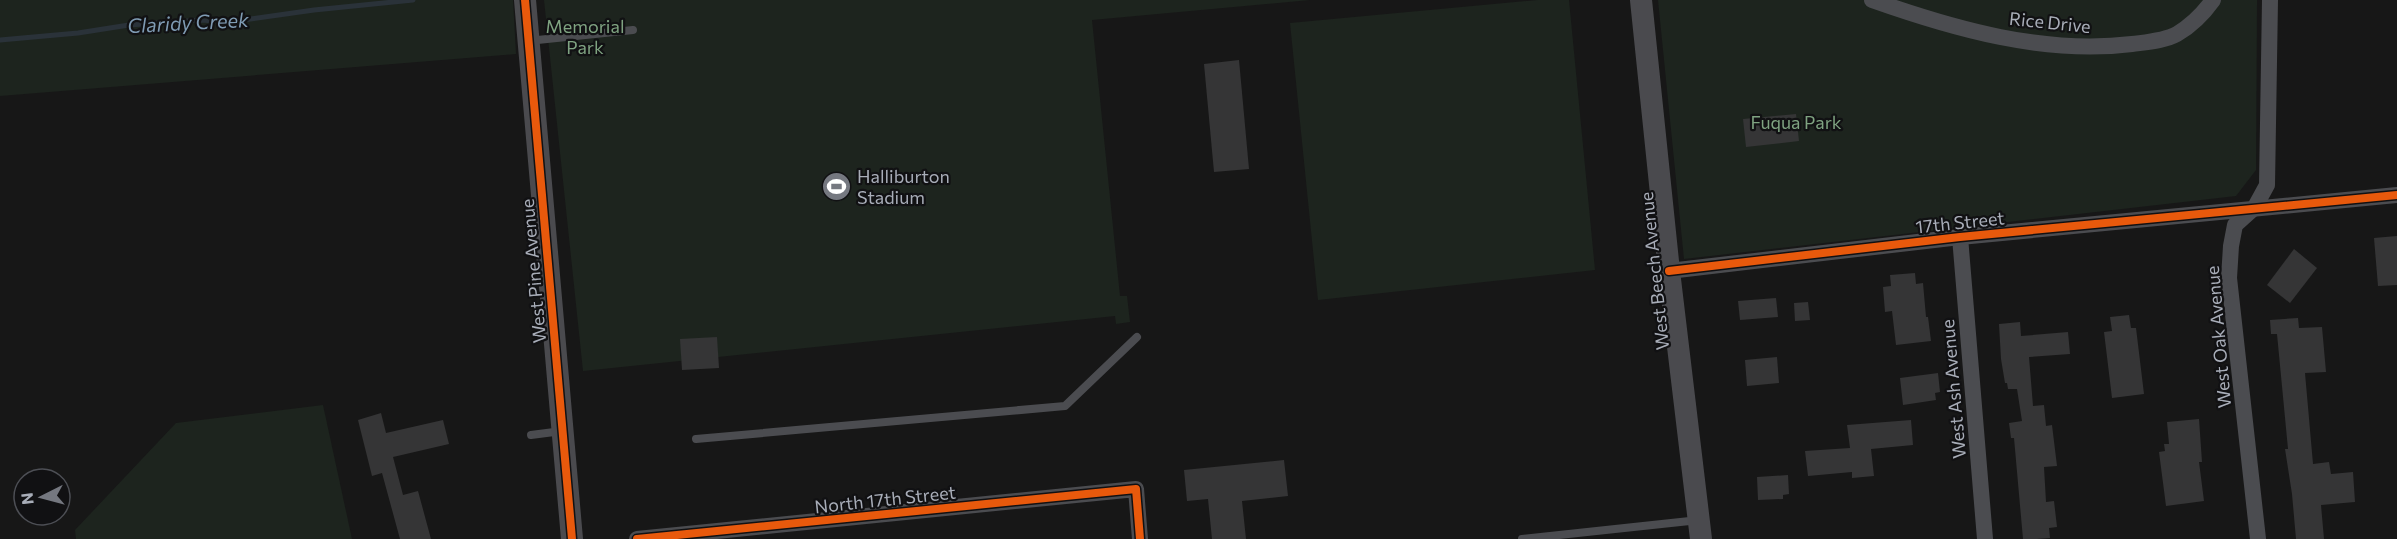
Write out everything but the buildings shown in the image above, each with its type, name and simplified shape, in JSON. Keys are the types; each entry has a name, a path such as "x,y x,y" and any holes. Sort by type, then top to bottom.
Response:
{"street":[{"name":"West Pine Avenue","path":"525,0 572,539"},
{"name":"West Beech Avenue","path":"1641,0 1669,271 1700,530"},
{"name":"Rice Drive","path":"1872,0 1910,14 2006,38 2061,46 2113,46 2152,42 2175,35 2201,16 2213,0"},
{"name":"West Oak Avenue","path":"2258,539 2229,278 2235,225 2254,207 2267,185 2270,0"},
{"path":"2254,207 2397,195"},
{"name":"17th Street","path":"1669,271 1960,237 2254,207"},
{"name":"West Ash Avenue","path":"1960,237 1984,539"},
{"name":"North 17th Street","path":"637,539 1136,489 1140,539"}],"lane":[{"path":"528,41 633,30"},
{"path":"696,440 1065,406 1137,337"},
{"path":"531,435 563,431"},
{"path":"1522,539 1700,530"}],"green space":[{"name":"Memorial Park","path":"0,0 513,0 516,54 0,96"},
{"name":"Halliburton Stadium","path":"544,0 1310,0 1092,20 1120,296 1127,296 1130,322 1116,324 1115,316 583,371"},
{"path":"1538,0 1569,0 1595,270 1318,300 1290,23"},
{"name":"Fuqua Park","path":"1658,0 2257,0 2256,170 2236,196 1684,259"},
{"path":"323,405 352,539 76,539 75,530 176,423"}],"waterway":[{"name":"Claridy Creek","path":"0,40 78,33 129,25 201,20 229,22 314,10 413,0"}],"cycle path":[{"path":"525,0 572,539"},
{"path":"1669,271 1960,237 2397,195"},
{"path":"637,539 1136,489 1140,539"}],"place":[{"name":"Halliburton Stadium","path":"836,186"}]}
